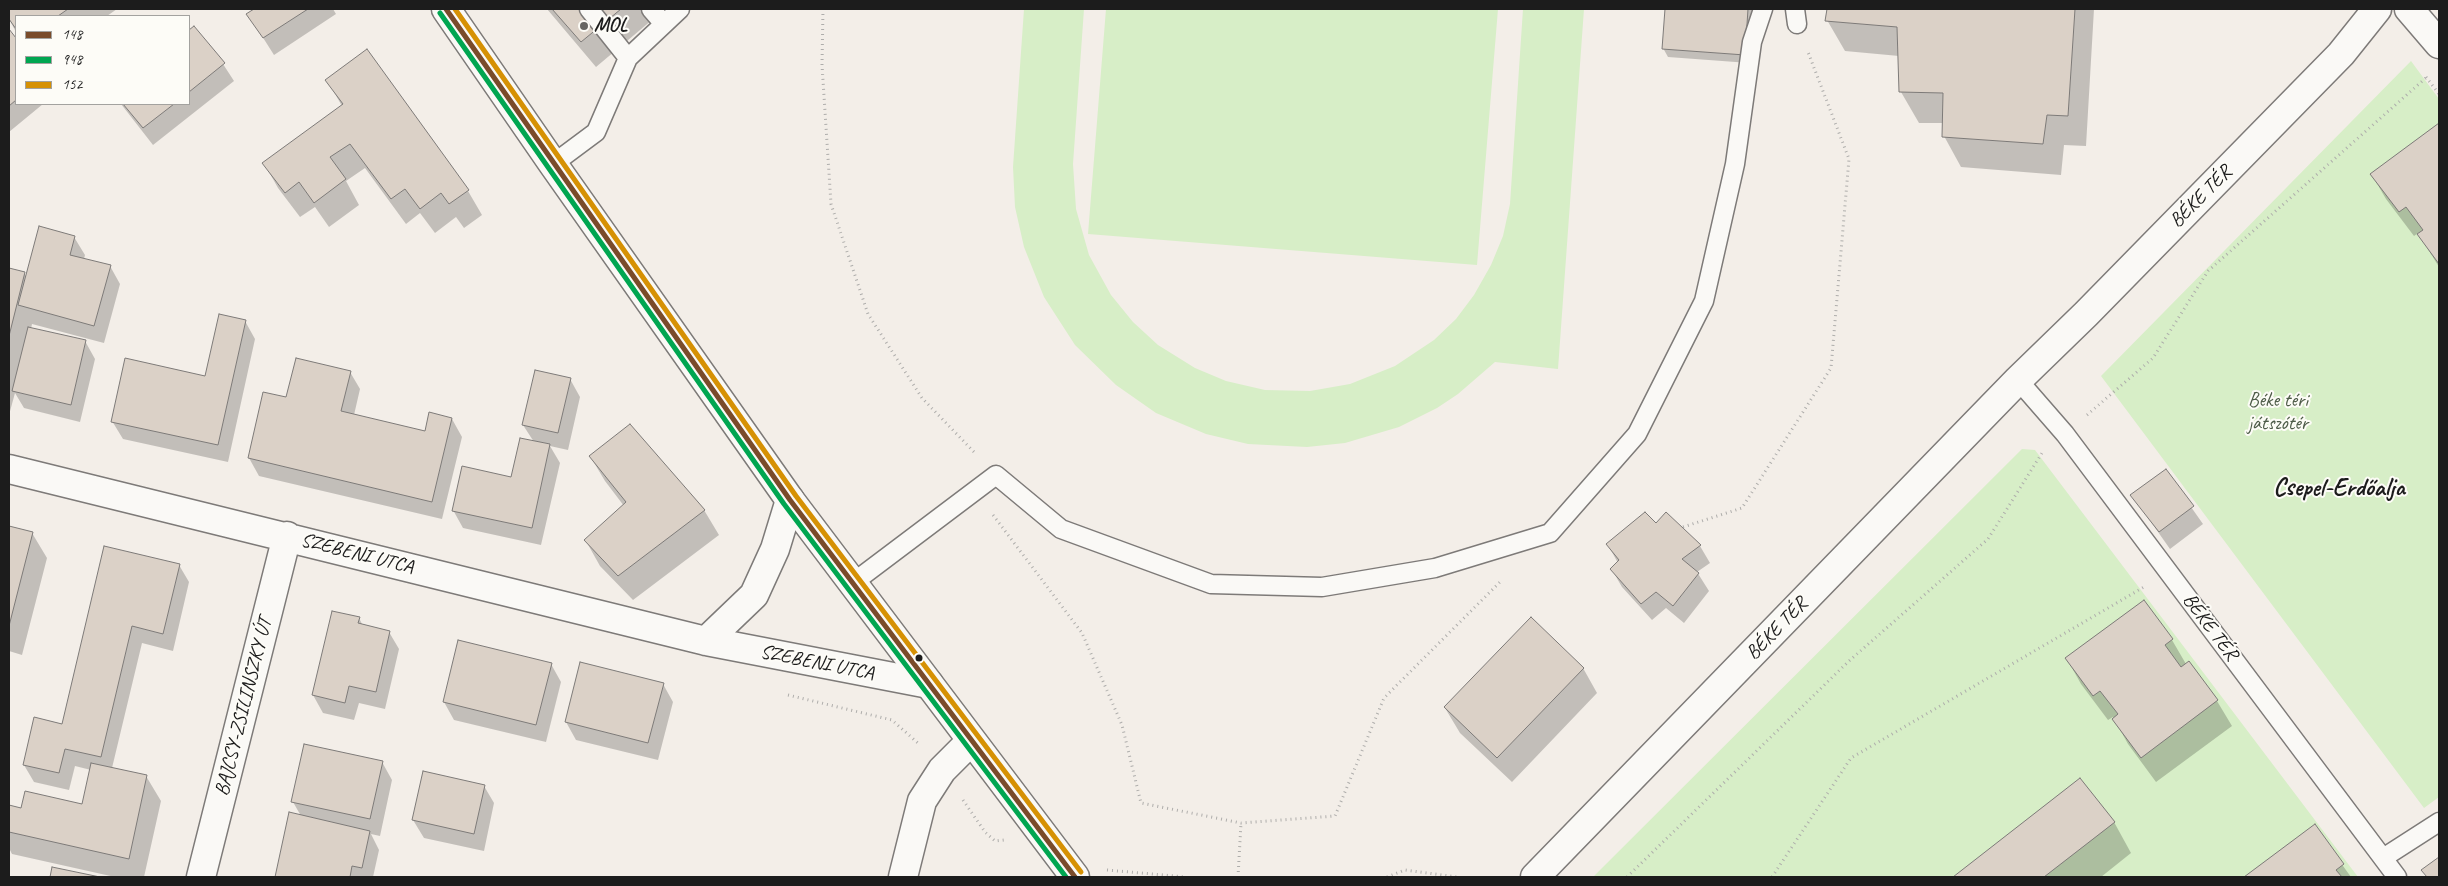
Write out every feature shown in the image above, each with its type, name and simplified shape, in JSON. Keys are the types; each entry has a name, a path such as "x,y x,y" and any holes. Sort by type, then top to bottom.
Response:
{"street":[{"path":"446,9 790,500 854,582 928,684 1075,877"},
{"name":"BÉKE TÉR","path":"1535,877 2018,380 2086,314 2341,54 2378,9"},
{"path":"2409,9 2439,44"},
{"name":"SZEBENI UTCA","path":"9,469 287,536 706,641 928,684"},
{"path":"706,641 754,595 775,549 790,500"},
{"name":"BAJCSY-ZSILINSZKY ÚT","path":"201,877 287,536"},
{"path":"903,877 922,801 942,770 971,741"}],"lane":[{"path":"589,9 628,58"},
{"path":"650,9 664,24"},
{"path":"553,164 596,132 628,58 680,9"},
{"path":"854,582 996,476 1061,529 1211,584 1322,587 1435,568 1550,533 1637,434 1704,301 1735,164 1752,42 1763,9"},
{"name":"BÉKE TÉR","path":"2018,380 2065,434 2397,877"},
{"path":"2383,858 2439,822"}],"path":[{"path":"823,9 822,65 831,204 868,314 922,398 996,476"},
{"path":"1683,527 1742,508 1831,368 1849,159 1796,16"},
{"path":"1627,877 1849,662 1988,539 2043,452 2154,358 2208,271 2426,77 2439,94"},
{"path":"975,492 1082,633 1122,725 1141,803 1241,823 1335,816 1384,698 1508,574"},
{"path":"1772,877 1851,758 2145,587"},
{"path":"1238,877 1241,823"},
{"path":"1387,877 1405,870 1457,877"}],"green space":[{"path":"1024,9 1084,9 1073,164 1076,209 1089,255 1111,295 1133,322 1158,345 1195,368 1226,381 1265,390 1310,391 1350,384 1395,366 1434,340 1456,319 1474,295 1491,265 1503,236 1510,204 1523,9 1584,9 1558,369 1495,362 1458,394 1437,408 1399,427 1345,443 1307,447 1248,444 1206,434 1156,413 1116,385 1075,345 1044,297 1024,247 1015,207 1013,167"},
{"path":"1106,9 1498,9 1477,265 1088,234"},
{"name":"Béke téri játszótér","path":"2411,61 2439,99 2439,797 2424,808 2101,376"},
{"path":"2022,449 2035,450 2358,877 1593,877"}],"building":[{"path":"9,9 68,9 59,15 15,15 15,28 9,19"},
{"path":"254,9 308,9 263,38 246,14"},
{"name":"MOL","path":"552,9 621,9 581,42"},
{"path":"1665,9 1748,9 1745,55 1662,49"},
{"path":"1827,9 2075,9 2068,116 2047,115 2043,144 1942,137 1943,93 1899,92 1897,27 1825,21"},
{"path":"194,26 225,63 190,91 190,29"},
{"path":"9,29 15,37 15,101 9,106"},
{"path":"367,49 469,190 449,204 441,193 420,209 405,189 391,199 350,144 330,157 346,179 314,203 299,182 285,193 262,163 343,104 325,80"},
{"path":"124,105 173,105 143,128"},
{"path":"2439,123 2439,264 2417,234 2423,230 2406,207 2399,212 2370,174"},
{"path":"39,226 75,236 70,255 111,265 94,326 18,305"},
{"path":"9,268 25,272 9,336"},
{"path":"219,314 246,320 218,445 111,422 125,358 205,376"},
{"path":"28,327 86,340 71,405 12,391"},
{"path":"296,358 351,371 341,411 425,431 429,412 452,418 432,502 248,458 263,392 286,397"},
{"path":"535,370 571,378 558,433 522,425"},
{"path":"630,424 705,510 618,576 584,540 626,502 589,456"},
{"path":"520,438 550,444 532,528 452,511 462,466 511,477"},
{"path":"2166,469 2194,506 2159,532 2130,495"},
{"path":"1645,512 1656,523 1666,512 1701,545 1682,559 1699,573 1673,606 1656,592 1641,604 1610,569 1619,560 1606,544"},
{"path":"9,526 33,532 9,626"},
{"path":"104,546 180,564 163,634 132,626 101,757 65,749 59,773 23,765 34,717 62,724"},
{"path":"2144,600 2173,639 2165,645 2181,667 2189,661 2218,700 2141,758 2112,719 2118,714 2100,691 2093,696 2065,658"},
{"path":"332,611 360,617 358,623 390,631 376,692 349,686 345,703 312,695"},
{"path":"1531,617 1584,668 1497,758 1444,707"},
{"path":"458,640 552,663 536,725 443,702"},
{"path":"580,662 664,683 648,743 565,722"},
{"path":"304,744 383,761 370,819 291,802"},
{"path":"91,763 147,775 129,859 9,832 9,805 21,808 25,791 82,804"},
{"path":"423,771 485,785 474,834 412,820"},
{"path":"2080,778 2115,822 2044,877 1953,877"},
{"path":"289,812 370,831 362,868 352,866 350,877 275,877"},
{"path":"2315,824 2344,864 2336,870 2342,877 2244,877"},
{"path":"2439,857 2439,877 2427,877 2421,870"},
{"path":"52,867 100,877 50,877"}],"transit line":[{"name":"148","path":"446,9 790,500 1075,877"},
{"name":"152","path":"455,9 796,496 1081,872"},
{"name":"948","path":"440,13 784,504 1066,877"}],"place":[{"name":"MOL","path":"584,26"}],"district":[{"name":"Csepel-Erdőalja","path":"2339,488"}]}
